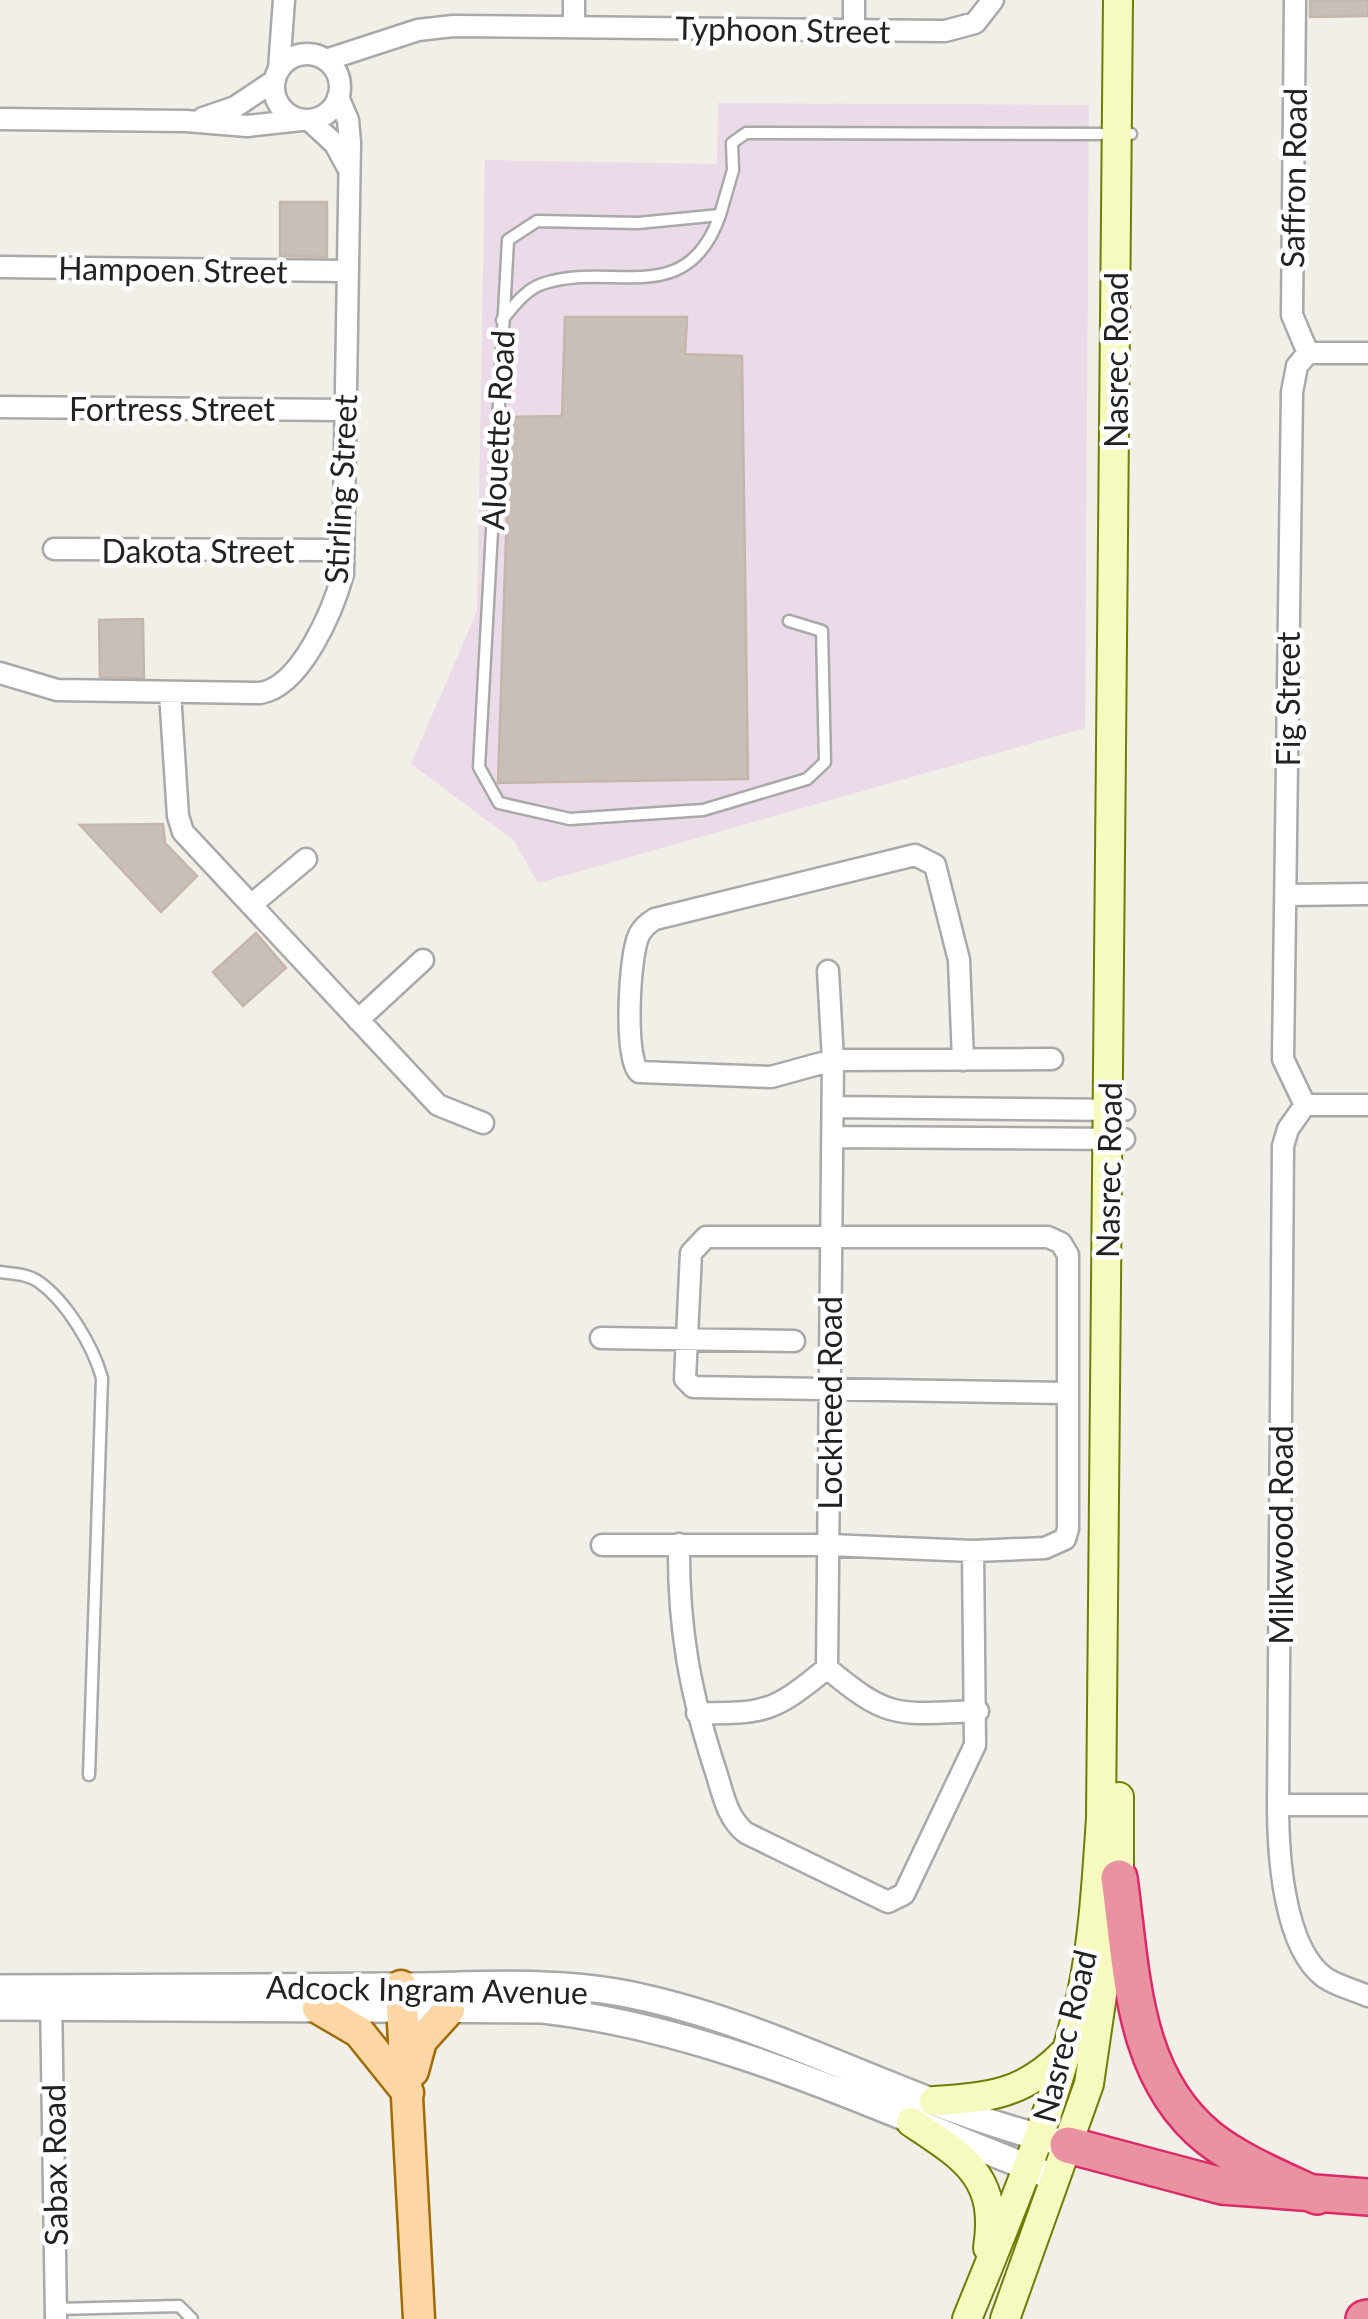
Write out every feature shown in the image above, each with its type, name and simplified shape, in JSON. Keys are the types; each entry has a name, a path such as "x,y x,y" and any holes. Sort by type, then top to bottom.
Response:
{"highway":[{"path":"1119,1878 1148,2056 1165,2092 1210,2139 1317,2196"},
{"path":"1053,2141 1222,2186 1368,2198"}],"main road":[{"name":"Nasrec Road","path":"1118,0 1124,134"},
{"name":"Nasrec Road","path":"967,2319 1028,2168 1053,2141 1092,2066 1119,1878 1116,1110 1124,134 1132,0"},
{"name":"Nasrec Road","path":"1005,2319 1057,2178 1053,2141 1066,2050 1082,1990 1103,1785 1116,1139"},
{"path":"402,1998 420,2319"},
{"path":"318,2008 358,2032 408,2093"},
{"path":"408,2093 421,2040 450,2010"},
{"path":"934,2102 980,2099 1015,2091 1042,2076 1066,2050"},
{"path":"911,2122 964,2158 980,2178 992,2220 983,2280"}],"street":[{"path":"0,119 186,121 247,126 305,120 330,110 339,92 336,71 295,27 286,0"},
{"path":"286,0 276,75 280,106 335,144 349,170"},
{"path":"574,0 574,26"},
{"path":"854,0 854,30"},
{"name":"Typhoon Street","path":"319,57 384,44 418,30 452,26 954,30 975,23 993,0"},
{"name":"Saffron Road","path":"1295,0 1292,315 1308,353"},
{"name":"Typhoon Street","path":"339,92 384,44"},
{"path":"186,121 226,111 276,75 293,56 319,57"},
{"name":"Stirling Street","path":"0,673 43,688 260,693 282,686 317,636 336,597 343,550 349,170 348,120 339,92"},
{"name":"Hampoen Street","path":"0,266 346,271"},
{"path":"1308,353 1368,353"},
{"name":"Fig Street","path":"1305,1104 1282,1059 1292,392 1296,366 1308,353"},
{"name":"Fortress Street","path":"0,407 345,410"},
{"name":"Dakota Street","path":"54,549 343,550"},
{"path":"170,693 180,825 250,906 438,1105 483,1123"},
{"path":"963,1060 959,960 935,866 924,856 729,900 646,925 634,947 629,1056 634,1070 645,1074 770,1077 833,1060 963,1060 1052,1059"},
{"path":"250,906 306,859"},
{"path":"1286,895 1368,894"},
{"path":"358,1020 424,960"},
{"name":"Lockheed Road","path":"827,1668 833,1107 828,970"},
{"path":"1305,1104 1368,1105"},
{"name":"Milkwood Road","path":"1305,1104 1288,1129 1284,1146 1278,1871 1309,1959 1322,1976 1368,1996"},
{"path":"833,1107 1116,1110"},
{"path":"972,1108 972,1138"},
{"path":"832,1137 1116,1139"},
{"path":"602,1545 829,1545 973,1550 1046,1548 1065,1540 1068,1393 1068,1255 1056,1240 713,1235 698,1241 690,1253 685,1379 693,1388 1068,1393"},
{"path":"601,1338 794,1340"},
{"path":"679,1544 682,1651 697,1713 736,1825 888,1902 904,1894 975,1745 978,1710 973,1550"},
{"path":"697,1713 767,1710 791,1698 827,1668 882,1708 912,1714 978,1710"},
{"path":"1278,1805 1368,1805"},
{"name":"Adcock Ingram Avenue","path":"0,1988 51,1999 318,2008 544,1985 652,1999 769,2034 934,2102 1053,2141"},
{"name":"Adcock Ingram Avenue","path":"0,2008 51,1999 402,1998 450,2010 560,2012 676,2033 1057,2178"},
{"name":"Sabax Road","path":"51,1999 56,2314"}],"lane":[{"path":"502,321 523,296 542,284 590,278 641,280 681,266 709,248 733,170 732,143 746,133 1124,134"},
{"name":"Alouette Road","path":"720,215 638,222 537,221 508,240 479,767 499,803 570,819 703,810 808,779 825,762 822,631 789,621"},
{"path":"0,1272 26,1275 53,1295 92,1352 102,1378 89,1776"},
{"path":"56,2314 179,2306 192,2319"}],"shaded area":[{"path":"718,103 1089,105 1085,728 538,883 514,841 411,764 477,611 485,160 717,164"}],"building":[{"path":"1310,0 1368,0 1368,16 1310,17"},
{"path":"280,202 327,202 327,257 280,256"},
{"path":"565,317 687,317 685,354 742,356 748,779 498,783 510,417 562,416"},
{"path":"143,619 144,678 100,677 99,620"},
{"path":"163,824 165,843 197,876 161,912 80,825"},
{"path":"256,933 286,968 243,1006 213,972"}]}
